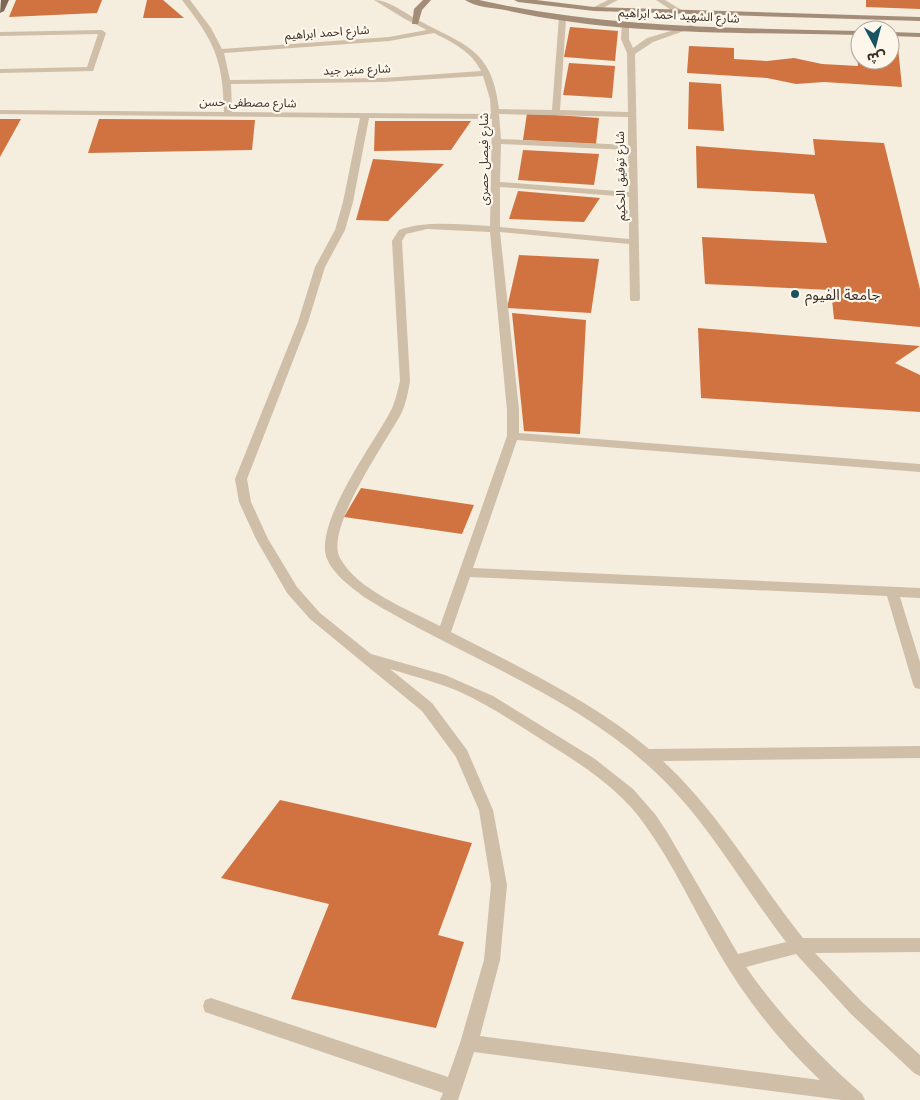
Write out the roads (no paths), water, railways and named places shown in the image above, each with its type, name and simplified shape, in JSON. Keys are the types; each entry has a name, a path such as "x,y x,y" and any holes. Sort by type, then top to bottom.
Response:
{"main road":[{"path":"0,10 5,0"},
{"path":"415,22 418,10 427,0"},
{"name":"شارع الشهيد احمد ابراهيم","path":"469,0 530,14 562,19 625,24 850,33"},
{"name":"شارع الشهيد احمد ابراهيم","path":"518,0 594,9 920,19"},
{"path":"900,34 920,35"}],"street":[{"path":"186,0 209,27 220,51 228,82 228,114"},
{"name":"شارع فيصل حصرى","path":"378,0 471,52 487,74 496,114 495,229 514,436"},
{"path":"594,9 614,0"},
{"path":"660,0 679,11"},
{"path":"556,112 562,19"},
{"name":"شارع توفيق الحكيم","path":"625,24 625,39 631,53 635,299"},
{"path":"631,53 650,40 691,27"},
{"name":"شارع احمد ابراهيم","path":"220,51 389,39 434,31"},
{"path":"0,34 102,33 90,68 0,71"},
{"name":"شارع منير جيد","path":"228,82 365,81 487,74"},
{"name":"شارع مصطفى حسن","path":"0,112 365,116 556,112 632,115"},
{"path":"211,1006 451,1094 469,1043 492,960 499,885 486,810 462,754 427,707 315,616 292,590 262,540 245,502 242,479 246,462 303,322 320,267 340,230 348,202 365,116"},
{"path":"496,141 632,148"},
{"path":"496,184 633,195"},
{"path":"634,242 495,229 426,226 402,232 397,241 405,380 402,396 396,412 340,510 332,534 332,555 350,580 386,604 557,694 612,728 648,755 695,803 799,946 849,999 920,1067"},
{"path":"444,633 514,436 920,468"},
{"path":"465,572 920,593"},
{"path":"892,592 920,684"},
{"path":"368,658 448,681 488,698 602,770 626,791 649,818 682,869 734,963 754,993 784,1028 851,1096"},
{"path":"648,755 920,752"},
{"path":"734,963 799,946 920,945"},
{"path":"469,1043 851,1096"}],"place":[{"name":"جامعة الفيوم","path":"795,294"}]}
